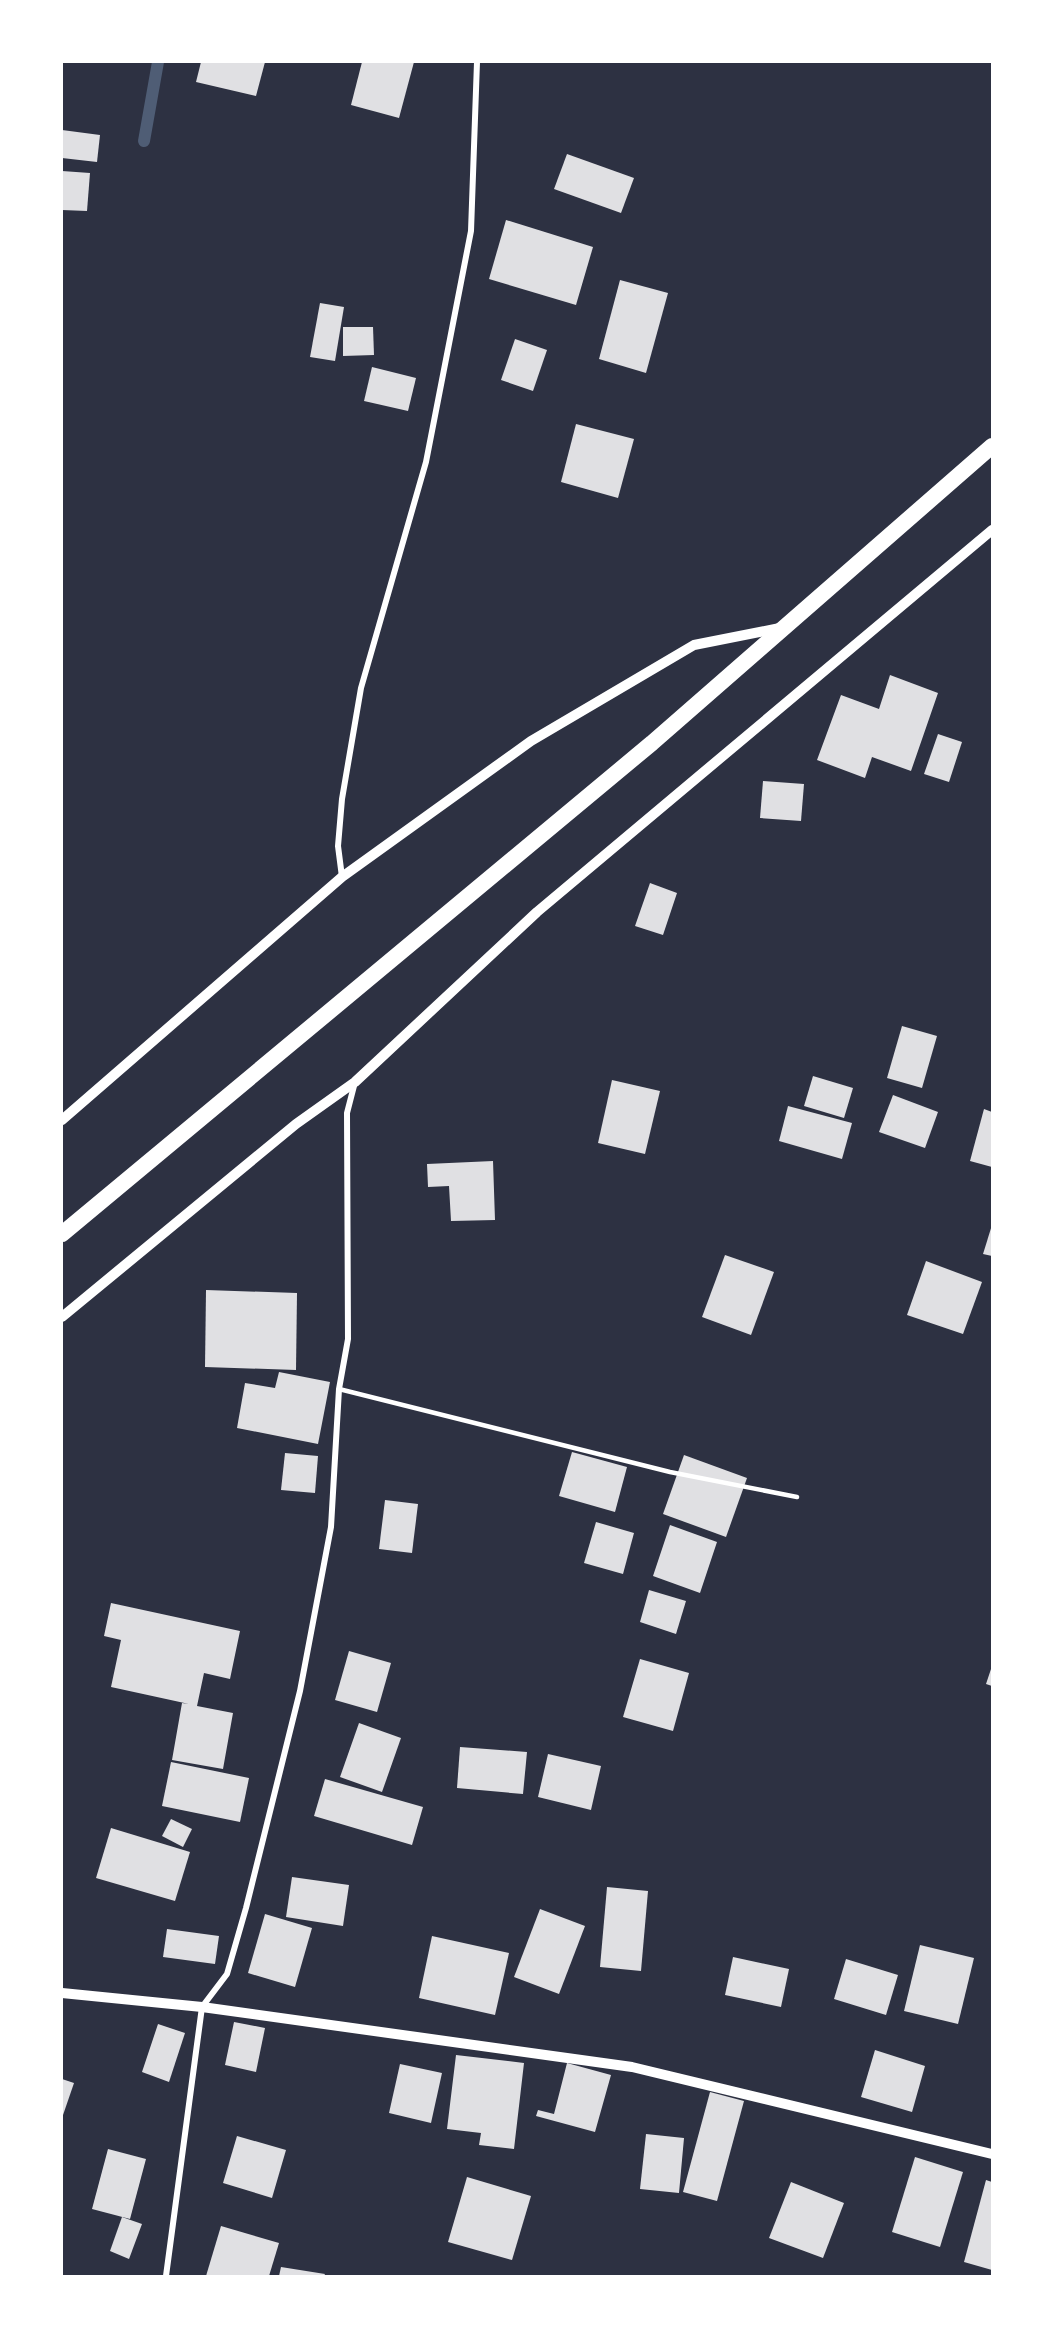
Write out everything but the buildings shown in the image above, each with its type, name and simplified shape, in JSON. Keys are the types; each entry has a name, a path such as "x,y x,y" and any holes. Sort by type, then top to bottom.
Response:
{"highway":[{"path":"62,1234 652,742 993,446"}],"street":[{"path":"342,877 338,846 342,799 361,687 426,462 471,231 477,62"},
{"path":"62,1317 296,1124 355,1082 537,912 993,530"},
{"path":"62,1120 342,877 531,741 694,645 784,627"},
{"path":"166,2277 202,2007 227,1974 246,1908 300,1691 331,1527 339,1389 348,1339 347,1113 355,1082"},
{"path":"62,1993 202,2007 632,2067 993,2154"}],"lane":[{"path":"339,1389 670,1472 797,1497"}],"waterway":[{"path":"144,141 158,62"}]}
